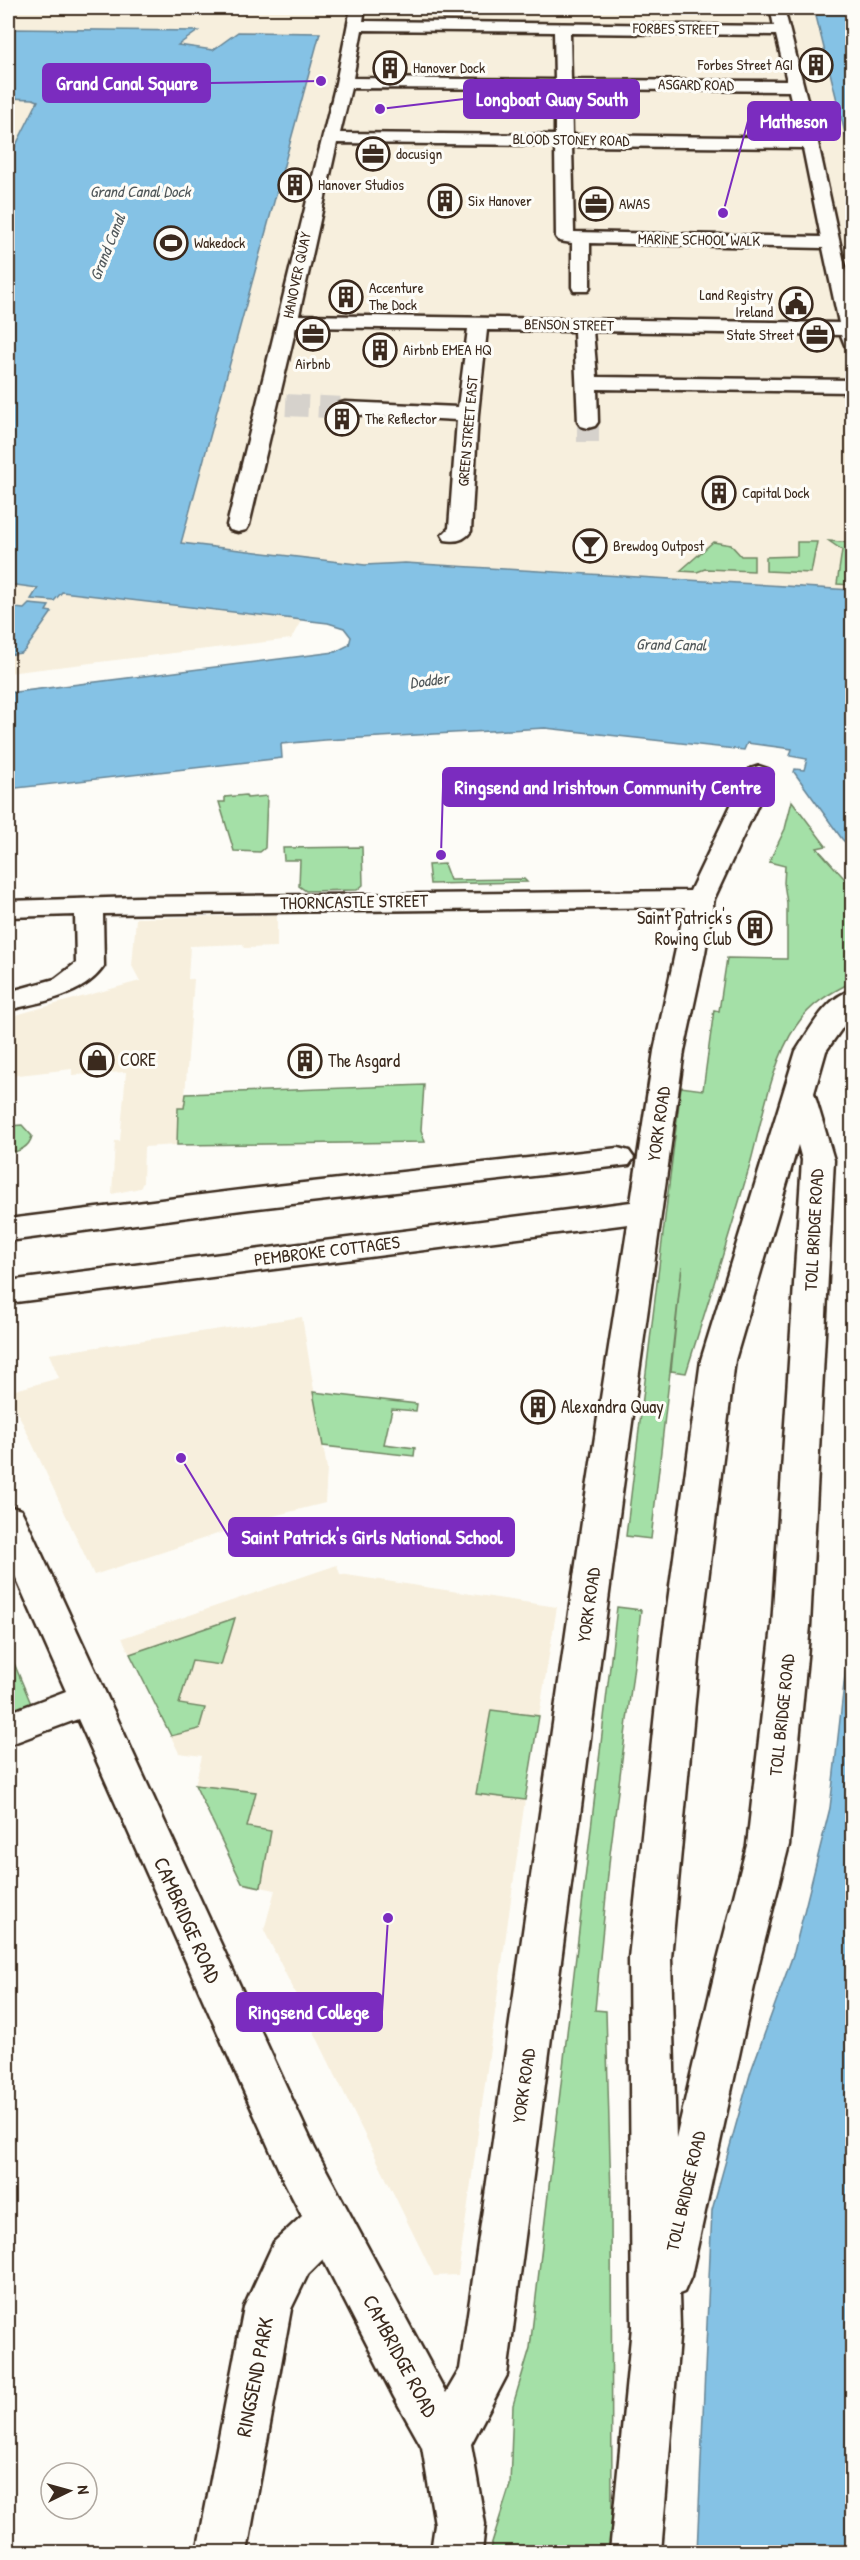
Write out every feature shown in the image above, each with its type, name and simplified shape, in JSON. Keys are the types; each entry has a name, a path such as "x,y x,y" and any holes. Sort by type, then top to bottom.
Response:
{"street":[{"name":"HANOVER QUAY","path":"238,525 277,405 288,321 307,231 344,83 358,8"},
{"path":"777,8 810,143 851,335"},
{"name":"FORBES STREET","path":"354,25 562,28 605,22 783,31"},
{"path":"562,28 564,140 573,237 581,287"},
{"name":"ASGARD ROAD","path":"344,83 796,86"},
{"name":"BLOOD STONEY ROAD","path":"331,138 810,143"},
{"name":"MARINE SCHOOL WALK","path":"573,237 832,243"},
{"name":"BENSON STREET","path":"288,321 583,325 851,335"},
{"name":"GREEN STREET EAST","path":"453,535 460,531 468,414 478,324"},
{"path":"583,325 588,422"},
{"path":"586,383 852,386"},
{"path":"345,408 468,414"},
{"name":"YORK ROAD","path":"446,2440 483,2375 603,1501 640,1212 669,1051 691,953 700,899 759,774"},
{"name":"THORNCASTLE STREET","path":"8,909 89,906 700,899"},
{"path":"8,1001 65,985 90,966 89,906"},
{"name":"TOLL BRIDGE ROAD","path":"635,2553 656,2327 650,1958 682,1637 718,1360 811,1051 837,1012 852,999"},
{"name":"TOLL BRIDGE ROAD","path":"656,2327 737,1970 768,1845 791,1626 818,1160 799,1094"},
{"path":"8,1230 249,1199 618,1158"},
{"name":"PEMBROKE COTTAGES","path":"8,1292 640,1212"},
{"name":"CAMBRIDGE ROAD","path":"8,1520 299,2164 411,2380 446,2440"},
{"path":"8,1729 89,1699"},
{"name":"RINGSEND PARK","path":"222,2553 268,2307 291,2258 330,2221"},
{"path":"446,2440 460,2524 456,2553"}],"shaded area":[{"path":"8,8 814,8 852,161 852,590 405,563 377,566 332,564 291,639 8,673"},
{"name":"CORE","path":"277,915 277,947 244,948 243,944 190,946 188,979 194,979 184,1108 178,1108 177,1145 144,1147 143,1183 140,1188 112,1194 115,1141 120,1141 126,1072 72,1075 72,1069 10,1076 8,1071 8,1017 140,981 132,966 136,918"},
{"path":"302,1317 327,1469 325,1503 265,1518 94,1575 8,1392 59,1378 49,1354"},
{"path":"337,1565 340,1574 557,1607 525,1800 458,2275 434,2276 264,1930 275,1890 242,1883 195,1785 202,1756 179,1753 122,1638"}],"green space":[{"path":"829,541 852,543 852,585 837,584 842,550"},
{"path":"713,542 731,545 741,556 754,556 754,571 705,569 697,572 680,571"},
{"path":"797,542 817,542 811,573 766,571 766,557 797,556"},
{"path":"246,795 247,798 267,796 265,848 260,852 234,851 219,802 225,802 225,797"},
{"path":"792,801 826,846 817,848 852,887 852,982 828,995 808,1011 796,1026 780,1057 686,1373 671,1371 682,1266 651,1539 626,1536 681,1087 703,1090 714,1010 719,1011 727,958 787,959 785,866 769,862 785,829"},
{"path":"362,847 363,885 357,890 306,891 299,886 300,860 284,860 283,848"},
{"path":"444,864 450,880 524,879 527,882 430,884 428,865"},
{"path":"424,1085 421,1130 425,1142 177,1145 178,1108 184,1108 186,1094"},
{"path":"22,1125 32,1136 31,1140 23,1148 8,1154 8,1126"},
{"path":"313,1392 417,1404 416,1411 392,1409 384,1444 415,1448 414,1456 323,1446"},
{"path":"617,1607 641,1610 610,1854 595,2010 606,2011 611,2196 612,2519 610,2552 489,2552 510,2485 513,2405 530,2348"},
{"path":"235,1618 221,1665 192,1661 179,1704 205,1708 199,1729 171,1736 130,1654"},
{"path":"8,1649 32,1706 8,1715"},
{"path":"491,1710 539,1716 525,1800 476,1794"},
{"path":"195,1785 256,1792 247,1827 271,1831 261,1887 242,1883"}],"water":[{"path":"814,8 852,8 852,161"},
{"path":"8,29 198,31 178,45 213,50 238,32 320,33 181,543 365,565 405,563 852,590 852,849 842,839 794,772 795,769 804,770 807,759 790,756 792,749 747,743 744,750 545,728 281,744 282,758 8,789 8,693 335,652 349,645 351,637 344,628 328,623 62,592 54,601 31,599 38,588 8,586 8,161 38,101 8,98"},
{"path":"29,604 49,606 46,611 52,612 25,650 8,655 8,625 15,613 15,608 24,609"},
{"path":"852,1613 852,2552 697,2552 712,2210 751,2071 794,1952 830,1808"}],"tunnel":[{"path":"286,405 345,408"},
{"path":"588,422 588,442"}],"place":[{"name":"Forbes Street AGI","path":"816,65"},
{"name":"Hanover Dock","path":"390,68"},
{"name":"Grand Canal Square","path":"321,81"},
{"name":"Longboat Quay South","path":"380,109"},
{"name":"docusign","path":"373,154"},
{"name":"Hanover Studios","path":"295,185"},
{"name":"Six Hanover","path":"445,201"},
{"name":"AWAS","path":"596,204"},
{"name":"Matheson","path":"723,213"},
{"name":"Wakedock","path":"171,243"},
{"name":"Accenture The Dock","path":"346,297"},
{"name":"Land Registry Ireland","path":"796,304"},
{"name":"Airbnb","path":"313,334"},
{"name":"State Street","path":"817,335"},
{"name":"Airbnb EMEA HQ","path":"380,350"},
{"name":"The Reflector","path":"342,419"},
{"name":"Capital Dock","path":"719,493"},
{"name":"Brewdog Outpost","path":"590,546"},
{"name":"Ringsend and Irishtown Community Centre","path":"441,855"},
{"name":"Saint Patrick's Rowing Club","path":"755,928"},
{"name":"CORE","path":"97,1060"},
{"name":"The Asgard","path":"305,1061"},
{"name":"Alexandra Quay","path":"538,1407"},
{"name":"Saint Patrick's Girls National School","path":"181,1458"},
{"name":"Ringsend College","path":"388,1918"}],"water label":[{"name":"Grand Canal Dock","path":"140,191"},
{"name":"Grand Canal","path":"107,247"},
{"name":"Grand Canal","path":"671,644"},
{"name":"Dodder","path":"429,680"}]}
